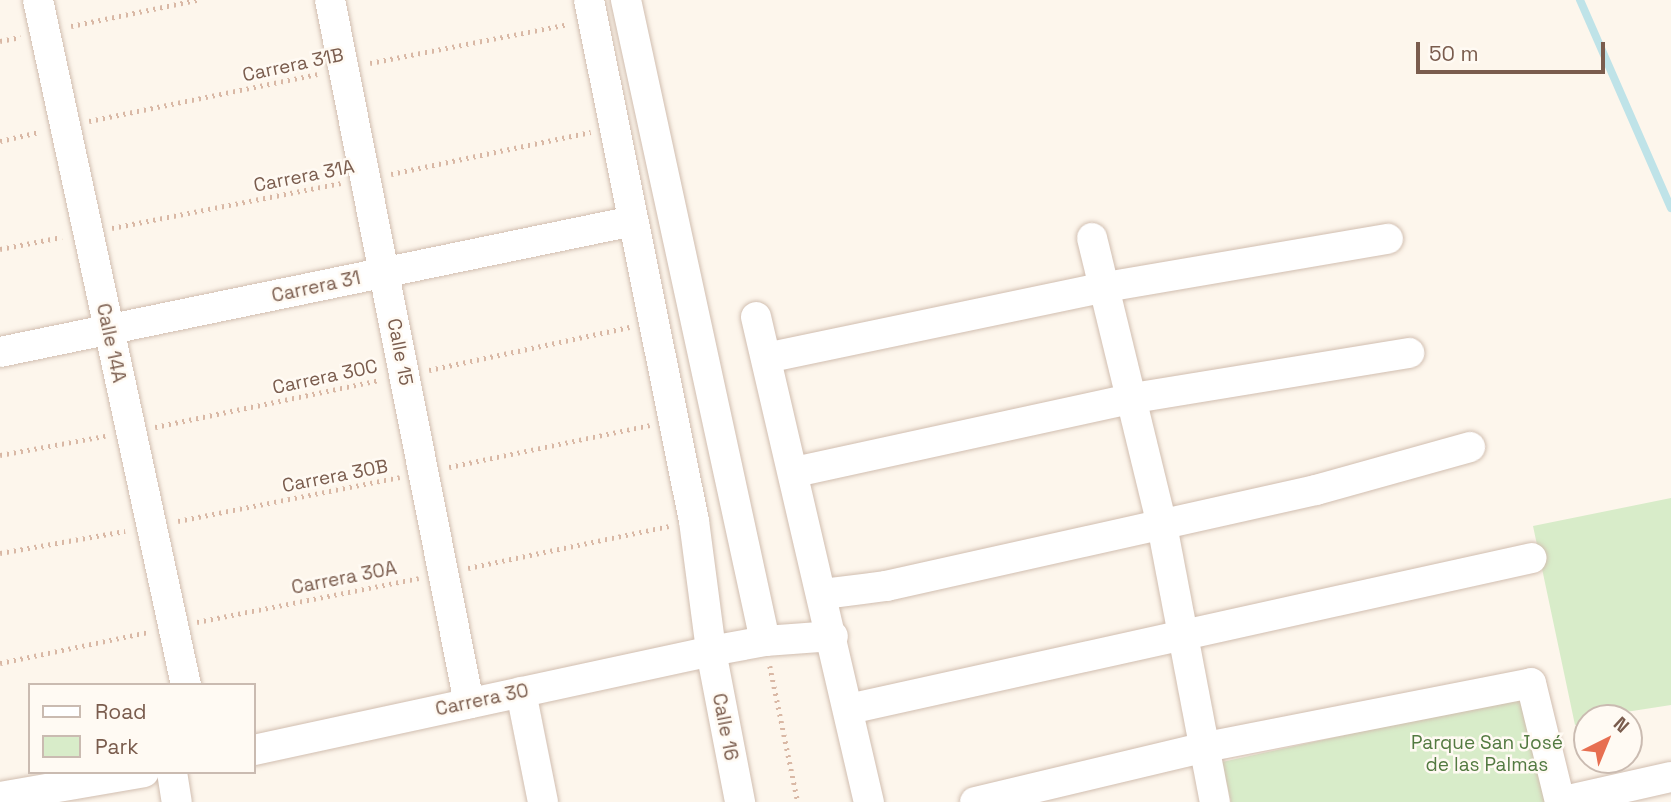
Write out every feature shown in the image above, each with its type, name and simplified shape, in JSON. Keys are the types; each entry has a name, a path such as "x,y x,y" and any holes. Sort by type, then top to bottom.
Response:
{"street":[{"name":"Calle 14A","path":"38,0 150,527 187,683"},
{"name":"Calle 15","path":"330,0 469,703"},
{"path":"626,0 765,641"},
{"name":"Calle 16","path":"590,9 612,128 675,420 694,521 711,651 740,802"},
{"name":"Carrera 31","path":"0,352 633,221"},
{"path":"1092,238 1134,397 1162,525 1215,802"},
{"path":"766,358 1106,287 1388,239"},
{"path":"756,317 795,472 869,802"},
{"path":"795,472 1134,397 1409,353"},
{"path":"823,594 886,586 1162,525 1316,490 1470,447"},
{"path":"849,709 1532,558"},
{"name":"Carrera 30","path":"256,750 711,651 765,641 833,636"},
{"path":"975,802 1206,747 1531,683 1560,802 1671,777"},
{"path":"521,692 543,802"},
{"path":"0,797 132,774"},
{"path":"172,774 177,802"}],"path":[{"path":"0,41 197,0"},
{"name":"Carrera 31B","path":"0,141 344,68 590,9"},
{"name":"Carrera 31A","path":"0,249 612,128"},
{"name":"Carrera 30C","path":"0,455 130,432 654,321"},
{"name":"Carrera 30B","path":"0,553 150,527 675,420"},
{"name":"Carrera 30A","path":"0,663 694,521"},
{"path":"765,641 799,802"}],"green space":[{"path":"1671,498 1671,705 1643,709 1643,704 1573,704 1573,716 1533,526"},
{"name":"Parque San José de las Palmas","path":"1524,696 1548,802 1231,802 1222,762"}],"waterway":[{"path":"1580,0 1671,208"}]}
